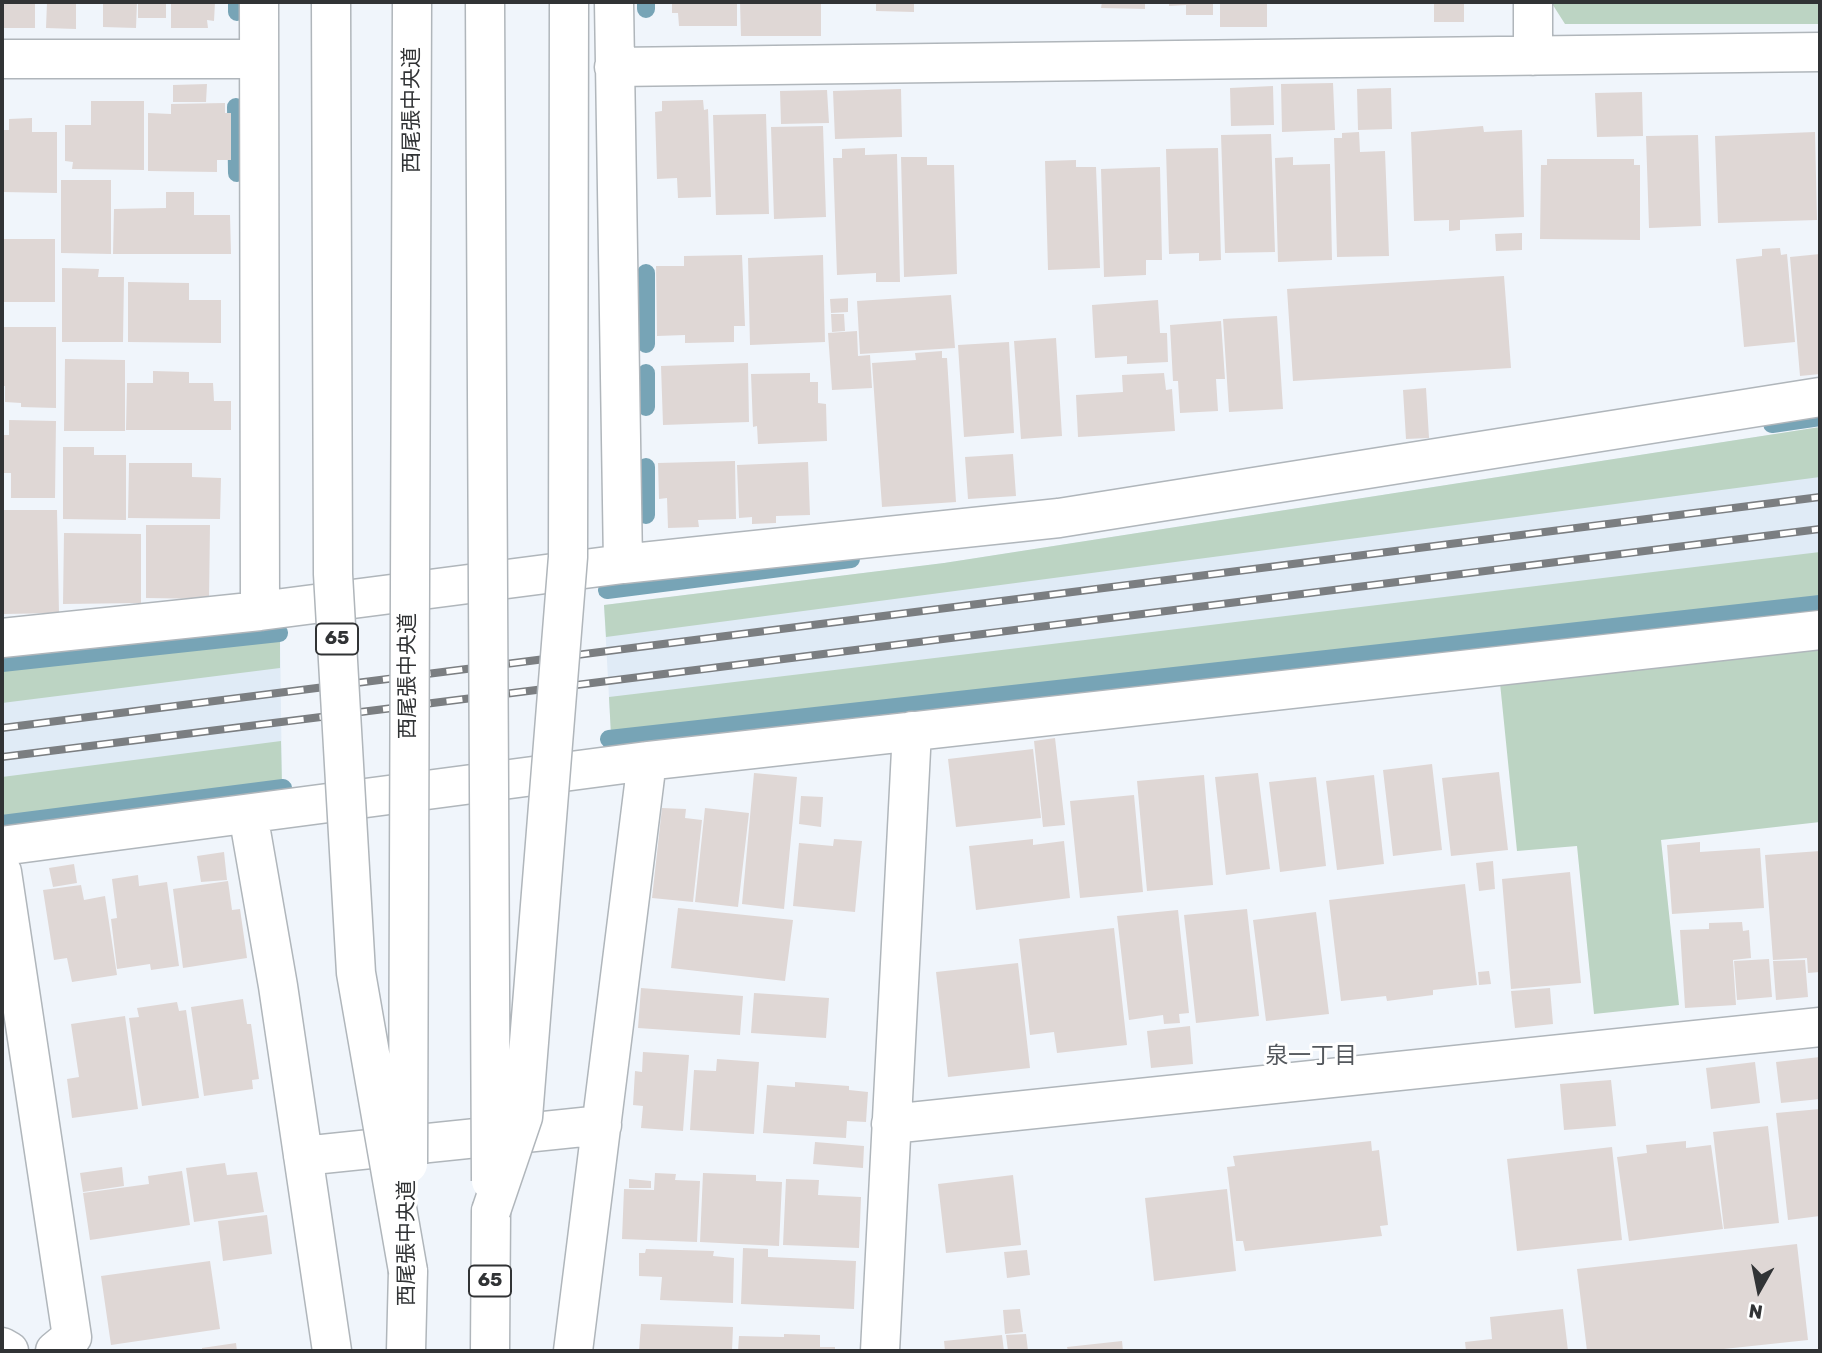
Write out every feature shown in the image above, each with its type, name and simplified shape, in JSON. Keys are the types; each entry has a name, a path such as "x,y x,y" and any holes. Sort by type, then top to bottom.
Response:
{"street":[{"path":"259,2 260,611"},
{"name":"65","path":"331,2 333,574 356,959 408,1271"},
{"name":"西尾張中央道","path":"406,1351 412,2"},
{"name":"65","path":"485,2 490,1351"},
{"name":"65","path":"491,1212 523,1117 568,557 569,2"},
{"path":"614,2 623,564"},
{"path":"1533,2 1533,55"},
{"path":"614,66 1820,52"},
{"path":"2,59 259,59"},
{"path":"2,638 260,611 623,564 1059,518 1820,397"},
{"path":"2,846 647,761 1820,630"},
{"path":"880,1351 912,731"},
{"path":"573,1351 647,761"},
{"path":"248,814 332,1351"},
{"path":"2,872 72,1338 55,1351"},
{"path":"891,1124 1820,1027"},
{"path":"303,1156 601,1125"},
{"path":"2,1347 9,1351"}],"shaded area":[{"path":"1820,427 1820,599 611,735 604,605 944,563"},
{"path":"280,635 282,786 2,822 2,665"}],"green space":[{"path":"1551,2 1820,2 1820,24 1565,24"},
{"path":"1820,427 1820,477 606,637 604,605 944,563"},
{"path":"1820,552 1820,599 611,735 609,697"},
{"path":"280,635 280,668 2,703 2,665"},
{"path":"1820,650 1820,822 1661,840 1679,1005 1594,1014 1577,846 1517,851 1500,683"},
{"path":"281,741 282,786 2,822 2,777"}],"building":[{"path":"2,2 35,2 35,28 2,28"},
{"path":"47,2 76,2 76,29 46,28"},
{"path":"103,2 137,2 136,28 103,27"},
{"path":"138,2 166,2 166,18 138,18"},
{"path":"171,2 215,2 214,21 207,20 208,28 171,28"},
{"path":"672,2 737,2 737,26 679,26 678,13 672,13"},
{"path":"740,2 821,2 821,36 741,36"},
{"path":"876,2 914,2 914,12 876,11"},
{"path":"1102,2 1145,2 1145,9 1101,8"},
{"path":"1169,2 1213,2 1213,15 1186,15 1186,5 1169,6"},
{"path":"1220,2 1267,2 1267,27 1220,27"},
{"path":"1434,2 1464,2 1464,22 1434,22"},
{"path":"1333,83 1335,130 1282,132 1281,84"},
{"path":"207,84 206,102 173,102 173,85"},
{"path":"1273,86 1274,125 1231,126 1230,88"},
{"path":"1391,88 1392,129 1358,130 1357,89"},
{"path":"901,89 902,137 835,139 833,91"},
{"path":"827,90 829,123 781,124 780,91"},
{"path":"1642,92 1643,136 1597,137 1595,93"},
{"path":"703,100 704,110 708,109 711,197 678,198 677,178 657,179 655,112 662,111 662,101"},
{"path":"91,101 144,101 144,170 72,169 73,162 65,161 65,125 91,125"},
{"path":"225,103 225,113 231,113 231,160 217,160 217,172 148,171 148,113 171,114 171,104"},
{"path":"766,114 769,214 716,215 713,115"},
{"path":"32,118 32,132 57,132 57,193 2,192 2,130 9,130 9,119"},
{"path":"823,126 826,217 774,219 771,127"},
{"path":"1483,126 1484,132 1522,130 1524,217 1460,220 1460,230 1449,231 1449,220 1414,221 1411,132"},
{"path":"1359,132 1360,152 1385,151 1389,256 1337,257 1334,138 1342,138 1342,133"},
{"path":"1815,132 1817,220 1718,223 1715,136"},
{"path":"1271,134 1275,252 1225,253 1221,135"},
{"path":"1698,135 1701,226 1649,228 1646,136"},
{"path":"865,148 865,155 897,154 900,282 876,282 876,273 837,275 833,158 842,158 842,149"},
{"path":"1218,148 1221,260 1199,261 1199,253 1169,254 1166,149"},
{"path":"901,157 927,157 927,165 954,165 957,274 904,277"},
{"path":"1293,157 1293,165 1330,164 1332,260 1278,262 1275,158"},
{"path":"1547,159 1634,159 1634,165 1640,165 1640,240 1540,239 1541,165 1547,165"},
{"path":"1076,160 1076,167 1096,167 1100,268 1048,270 1045,161"},
{"path":"1160,167 1162,260 1146,260 1146,275 1104,277 1101,169"},
{"path":"61,180 111,180 111,254 61,253"},
{"path":"166,192 194,192 194,215 230,215 231,254 113,254 114,209 166,208"},
{"path":"1522,233 1522,250 1496,251 1495,234"},
{"path":"2,239 55,239 55,302 2,302"},
{"path":"1780,248 1781,255 1787,254 1795,342 1744,347 1736,259 1762,256 1762,249"},
{"path":"1820,254 1820,374 1800,376 1790,257"},
{"path":"742,255 745,326 734,326 734,342 685,343 685,335 657,336 656,266 684,266 684,256"},
{"path":"823,255 825,342 750,345 748,258"},
{"path":"62,268 99,269 98,277 124,277 123,342 62,342"},
{"path":"1504,276 1511,368 1293,381 1287,289"},
{"path":"128,282 189,283 189,300 221,300 221,343 128,342"},
{"path":"951,295 955,348 860,354 857,301"},
{"path":"848,298 848,312 831,313 830,299"},
{"path":"1158,300 1160,333 1167,333 1168,362 1127,364 1127,356 1095,358 1092,305"},
{"path":"831,314 844,314 845,331 832,332"},
{"path":"1277,316 1283,409 1229,412 1223,319"},
{"path":"1221,321 1225,379 1216,379 1218,411 1180,413 1178,381 1173,381 1170,325"},
{"path":"2,327 56,327 56,408 21,407 21,403 5,402 5,386 2,386"},
{"path":"857,331 858,356 870,355 872,388 832,390 828,333"},
{"path":"1056,338 1062,436 1021,439 1014,341"},
{"path":"1009,342 1014,433 964,437 958,345"},
{"path":"942,351 942,358 947,358 956,502 882,507 872,363 916,360 915,353"},
{"path":"65,359 125,360 125,431 64,431"},
{"path":"748,363 749,422 663,425 661,366"},
{"path":"153,371 189,372 189,383 213,383 214,401 231,401 231,430 126,430 127,383 153,383"},
{"path":"810,373 810,382 818,382 818,403 826,404 827,441 758,444 757,426 753,427 751,374"},
{"path":"1164,373 1166,390 1172,389 1175,431 1078,437 1076,395 1123,392 1122,375"},
{"path":"1426,388 1429,438 1406,439 1403,390"},
{"path":"9,420 56,421 55,498 11,498 11,473 2,473 2,435 9,435"},
{"path":"63,447 94,447 94,455 126,455 126,520 63,519"},
{"path":"1013,454 1016,496 968,499 965,457"},
{"path":"735,461 736,519 698,520 699,527 668,528 667,498 659,499 658,463"},
{"path":"808,462 810,515 776,516 776,523 752,524 752,517 739,518 737,465"},
{"path":"129,463 192,463 192,477 221,478 220,519 128,518"},
{"path":"2,510 57,510 59,613 4,614"},
{"path":"146,525 210,525 209,599 146,598"},
{"path":"64,533 141,534 141,603 63,604"},
{"path":"1055,738 1065,825 1043,827 1034,741"},
{"path":"1033,749 1041,818 956,827 948,759"},
{"path":"1432,764 1442,850 1393,856 1383,770"},
{"path":"1499,772 1508,850 1451,856 1442,778"},
{"path":"754,773 797,777 784,909 742,904"},
{"path":"1258,773 1270,869 1226,875 1215,777"},
{"path":"1204,775 1213,885 1147,891 1137,781"},
{"path":"1374,775 1384,864 1337,870 1326,781"},
{"path":"1316,777 1326,866 1280,872 1269,782"},
{"path":"1134,795 1143,892 1080,898 1070,801"},
{"path":"801,796 823,797 821,827 799,824"},
{"path":"662,808 686,809 685,818 702,820 693,902 652,898"},
{"path":"705,808 749,813 738,907 695,902"},
{"path":"834,839 862,841 855,912 793,906 799,843 833,846"},
{"path":"1033,839 1033,845 1064,841 1070,898 976,910 969,846"},
{"path":"1700,842 1700,852 1760,848 1764,908 1672,914 1667,845"},
{"path":"1820,851 1820,972 1808,973 1807,958 1773,960 1765,855"},
{"path":"224,852 227,880 201,882 197,856"},
{"path":"1493,861 1495,889 1479,891 1476,863"},
{"path":"74,864 77,883 53,887 49,868"},
{"path":"1570,872 1581,983 1511,989 1502,879"},
{"path":"138,875 139,886 167,882 179,966 151,970 150,964 117,969 111,919 117,918 112,879"},
{"path":"228,881 232,910 240,909 247,958 183,968 173,889"},
{"path":"1465,884 1477,985 1433,990 1433,995 1387,1001 1386,996 1341,1001 1329,900"},
{"path":"81,885 84,900 105,896 117,975 72,982 67,958 54,960 43,890"},
{"path":"678,908 793,920 785,981 671,968"},
{"path":"1247,909 1259,1016 1196,1023 1184,915"},
{"path":"1178,910 1189,1013 1179,1014 1180,1023 1164,1024 1163,1015 1129,1020 1117,916"},
{"path":"1316,912 1329,1014 1266,1021 1253,920"},
{"path":"1742,922 1743,931 1749,930 1751,958 1733,960 1736,1005 1685,1008 1680,930 1709,929 1709,923"},
{"path":"1114,928 1127,1045 1057,1053 1054,1032 1030,1035 1019,939"},
{"path":"1769,959 1772,997 1737,1000 1734,961"},
{"path":"1805,960 1808,997 1776,1000 1773,961"},
{"path":"1018,963 1030,1068 948,1077 936,972"},
{"path":"1489,971 1491,984 1479,985 1478,972"},
{"path":"641,988 743,996 740,1035 638,1028"},
{"path":"1550,988 1553,1024 1515,1028 1511,991"},
{"path":"754,993 829,998 826,1038 751,1033"},
{"path":"243,999 247,1024 251,1024 259,1079 252,1080 253,1089 204,1096 191,1007"},
{"path":"177,1002 179,1011 186,1010 199,1098 142,1106 129,1018 139,1017 137,1008"},
{"path":"125,1016 138,1109 72,1118 67,1079 79,1077 71,1024"},
{"path":"1190,1026 1193,1064 1151,1068 1147,1031"},
{"path":"643,1052 689,1055 683,1131 641,1128 643,1106 633,1105 635,1071 642,1072"},
{"path":"1820,1057 1820,1099 1781,1103 1776,1062"},
{"path":"717,1059 759,1062 754,1134 690,1130 694,1070 716,1071"},
{"path":"1755,1062 1760,1103 1711,1109 1706,1068"},
{"path":"1611,1080 1616,1126 1564,1130 1560,1084"},
{"path":"795,1082 849,1086 849,1090 868,1092 866,1122 847,1121 846,1138 763,1133 767,1085 795,1087"},
{"path":"1820,1109 1820,1216 1788,1220 1776,1113"},
{"path":"1768,1126 1779,1223 1724,1229 1713,1132"},
{"path":"1371,1141 1372,1151 1379,1150 1388,1225 1380,1226 1382,1236 1245,1251 1243,1241 1236,1241 1227,1167 1235,1166 1233,1156"},
{"path":"1686,1141 1686,1148 1711,1145 1723,1229 1629,1241 1617,1157 1647,1153 1646,1145"},
{"path":"815,1142 864,1146 863,1168 813,1164"},
{"path":"1612,1147 1622,1240 1517,1251 1507,1159"},
{"path":"225,1163 227,1175 257,1172 264,1212 194,1222 186,1168"},
{"path":"122,1167 124,1186 83,1192 80,1173"},
{"path":"182,1171 190,1225 90,1240 83,1193 149,1184 148,1176"},
{"path":"655,1173 676,1174 675,1180 700,1181 697,1242 622,1239 624,1189 654,1190"},
{"path":"703,1173 756,1175 756,1181 782,1182 779,1246 700,1242"},
{"path":"1013,1175 1021,1245 946,1253 938,1184"},
{"path":"629,1179 651,1181 651,1188 629,1188"},
{"path":"786,1179 819,1180 818,1195 861,1197 859,1248 783,1245"},
{"path":"1227,1189 1236,1271 1154,1281 1145,1198"},
{"path":"267,1215 272,1254 223,1261 218,1221"},
{"path":"1797,1244 1808,1340 1705,1351 1587,1351 1577,1269"},
{"path":"743,1248 768,1249 768,1257 856,1261 854,1309 741,1304"},
{"path":"646,1249 714,1251 713,1256 734,1258 733,1303 660,1300 662,1277 639,1276 639,1253 645,1253"},
{"path":"1027,1250 1030,1275 1007,1278 1004,1252"},
{"path":"210,1261 220,1329 111,1345 101,1276"},
{"path":"1020,1309 1023,1332 1005,1334 1003,1310"},
{"path":"1563,1309 1568,1351 1466,1351 1465,1342 1492,1339 1490,1317"},
{"path":"641,1324 733,1327 732,1351 639,1351"},
{"path":"784,1334 820,1335 820,1347 835,1347 835,1351 738,1351 739,1336 784,1337"},
{"path":"1026,1334 1028,1351 1008,1351 1006,1335"},
{"path":"1002,1335 1004,1351 945,1351 944,1341"},
{"path":"1122,1341 1123,1351 1068,1351 1067,1347"},
{"path":"236,1343 237,1351 202,1351 202,1348"}],"waterway":[{"path":"237,2 237,12"},
{"path":"646,2 646,9"},
{"path":"236,107 237,173"},
{"path":"646,273 646,344"},
{"path":"646,373 646,407"},
{"path":"1772,424 1820,417"},
{"path":"646,467 646,515"},
{"path":"607,590 851,559"},
{"path":"609,739 1820,604"},
{"path":"2,663 279,633"},
{"path":"2,824 283,788"}],"railway":[{"path":"2,728 1820,497"},
{"path":"2,757 1820,529"}],"district":[{"name":"泉一丁目","path":"1311,1056"}]}
